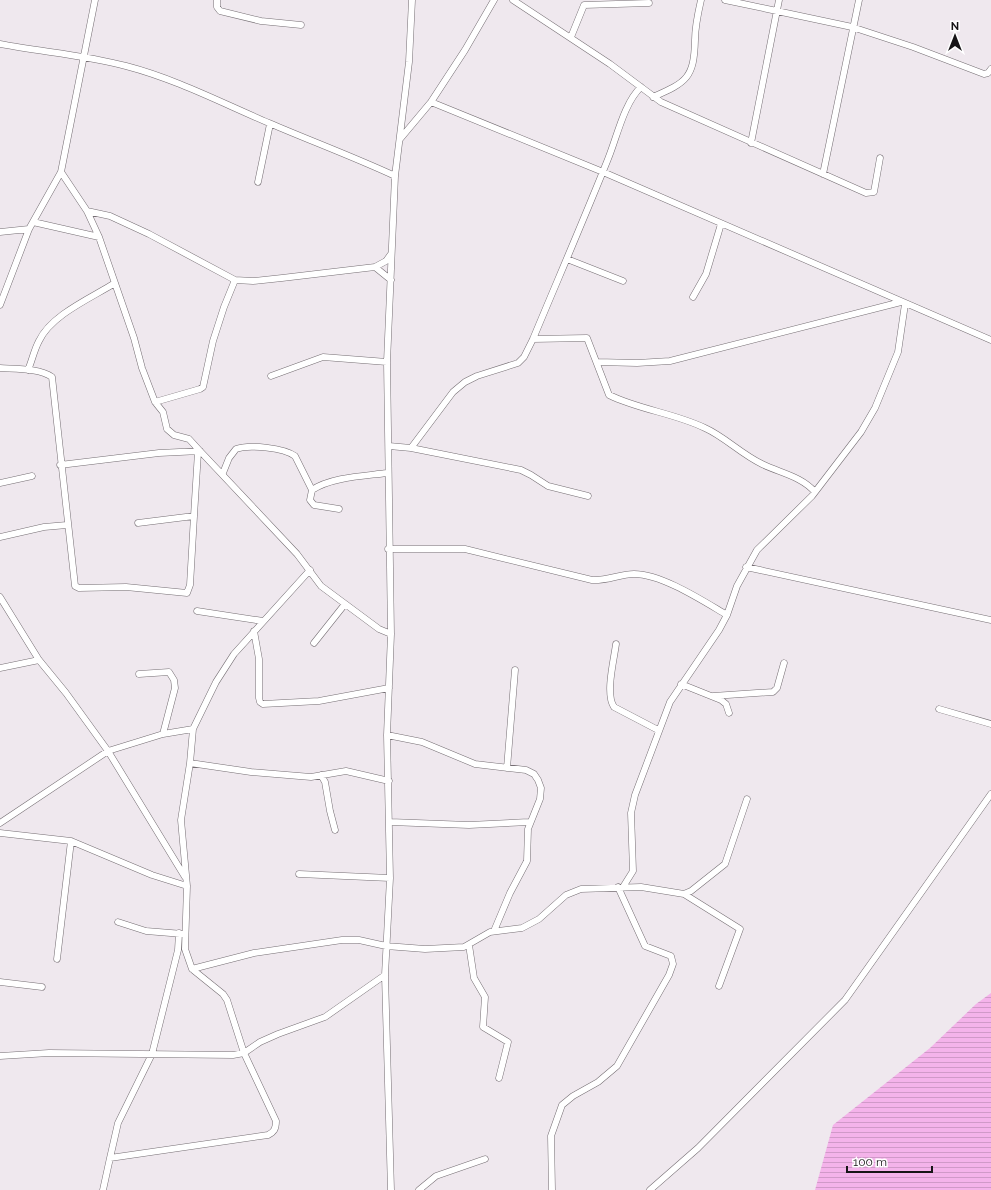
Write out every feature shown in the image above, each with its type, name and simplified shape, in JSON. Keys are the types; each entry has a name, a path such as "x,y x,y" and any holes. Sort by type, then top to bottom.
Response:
{"street":[{"path":"0,305 29,229 61,172 95,0"},
{"path":"217,0 217,7 220,11 261,20 301,26"},
{"path":"391,1190 386,975 390,878 387,735 391,634 388,549 387,474 389,446 387,362 391,254 396,176 409,62 412,0"},
{"path":"400,139 431,102 465,50 494,0"},
{"path":"513,0 571,37 661,102 866,193 874,192 880,158"},
{"path":"653,97 677,86 692,70 695,60 696,29 700,0"},
{"path":"725,0 852,27 913,47 984,74 988,73 991,69"},
{"path":"751,143 779,0"},
{"path":"823,174 852,27 859,0"},
{"path":"571,37 584,2 649,3"},
{"path":"0,44 36,51 84,57 125,66 172,80 270,124 396,176"},
{"path":"411,448 453,392 465,382 477,376 518,362 524,357 533,339 603,172 628,106 635,92 641,87"},
{"path":"431,102 603,172 991,340"},
{"path":"258,182 270,124"},
{"path":"61,172 87,211 99,237 155,402 163,412 165,424 170,432 189,439 199,452 222,474 297,554 321,586 379,629 391,634"},
{"path":"87,211 110,216 149,234 235,280 253,281 375,267 386,261 391,254"},
{"path":"33,222 99,237"},
{"path":"693,297 706,274 721,224"},
{"path":"0,232 29,229"},
{"path":"566,259 623,281"},
{"path":"375,267 391,280"},
{"path":"155,402 200,389 203,386 213,341 235,280"},
{"path":"28,370 39,341 52,324 63,314 115,283"},
{"path":"597,362 637,363 670,361 903,303"},
{"path":"620,887 633,871 631,813 635,795 658,730 670,702 719,630 727,615 737,586 746,567 762,545 815,492 861,432 876,408 898,352 903,303"},
{"path":"533,339 587,338 609,395 629,404 670,414 704,427 748,457 802,480 815,492"},
{"path":"271,376 323,356 387,362"},
{"path":"0,368 28,370 48,374 52,377 54,383 60,465 74,582 79,588 126,587 184,594 187,593 190,585 199,452"},
{"path":"389,446 411,448 521,470 548,486 588,496"},
{"path":"222,474 229,458 236,449 250,447 281,450 295,456 312,490 310,500 314,505 339,509"},
{"path":"60,465 159,453 199,452"},
{"path":"312,490 321,484 387,474"},
{"path":"0,483 32,476"},
{"path":"138,523 194,516"},
{"path":"0,537 44,527 67,525"},
{"path":"388,549 465,549 592,580 604,580 628,574 643,574 692,595 727,615"},
{"path":"746,567 991,620"},
{"path":"103,1190 118,1123 152,1054 182,934 187,883 181,820 190,763 193,729 223,669 254,631 310,570"},
{"path":"0,597 39,660 66,692 108,751 187,883"},
{"path":"314,643 345,604"},
{"path":"197,611 263,621"},
{"path":"254,631 259,659 260,702 264,704 318,701 389,688"},
{"path":"616,644 610,692 611,702 618,710 658,730"},
{"path":"0,668 39,660"},
{"path":"713,696 773,692 777,688 784,663"},
{"path":"507,768 515,670"},
{"path":"139,674 169,672 174,680 175,688 164,734"},
{"path":"681,684 713,696 726,704 729,713"},
{"path":"939,709 991,724"},
{"path":"0,823 108,751 164,734 193,729"},
{"path":"387,735 422,742 475,764 526,770 534,774 538,780 541,788 540,798 529,822 527,861 510,893 494,931"},
{"path":"190,763 274,774 311,777 339,770 389,781"},
{"path":"321,775 325,782 330,811 336,830"},
{"path":"650,1190 698,1148 845,1000 991,794"},
{"path":"684,894 691,891 725,864 746,799"},
{"path":"390,822 485,825 529,822"},
{"path":"0,833 71,841 152,875 187,883"},
{"path":"57,959 71,841"},
{"path":"299,874 390,878"},
{"path":"552,1190 551,1136 562,1105 573,1096 598,1082 617,1066 669,974 673,964 671,956 645,946 620,887"},
{"path":"192,970 254,953 337,941 359,940 386,946 441,949 464,947 494,931 522,928 539,919 572,891 620,887 645,887 684,894 740,929 719,986"},
{"path":"118,922 146,931 182,934"},
{"path":"110,1158 268,1135 274,1132 276,1121 244,1053 227,1000 223,994 197,976 192,970 182,934"},
{"path":"469,945 474,978 485,997 483,1027 508,1042 499,1078"},
{"path":"0,1056 49,1053 233,1055 244,1053 260,1042 278,1034 326,1017 386,975"},
{"path":"0,982 42,987"},
{"path":"419,1190 436,1176 486,1159"}],"shaded area":[{"path":"991,993 991,1190 815,1190 833,1125 930,1048 976,1004"}]}
